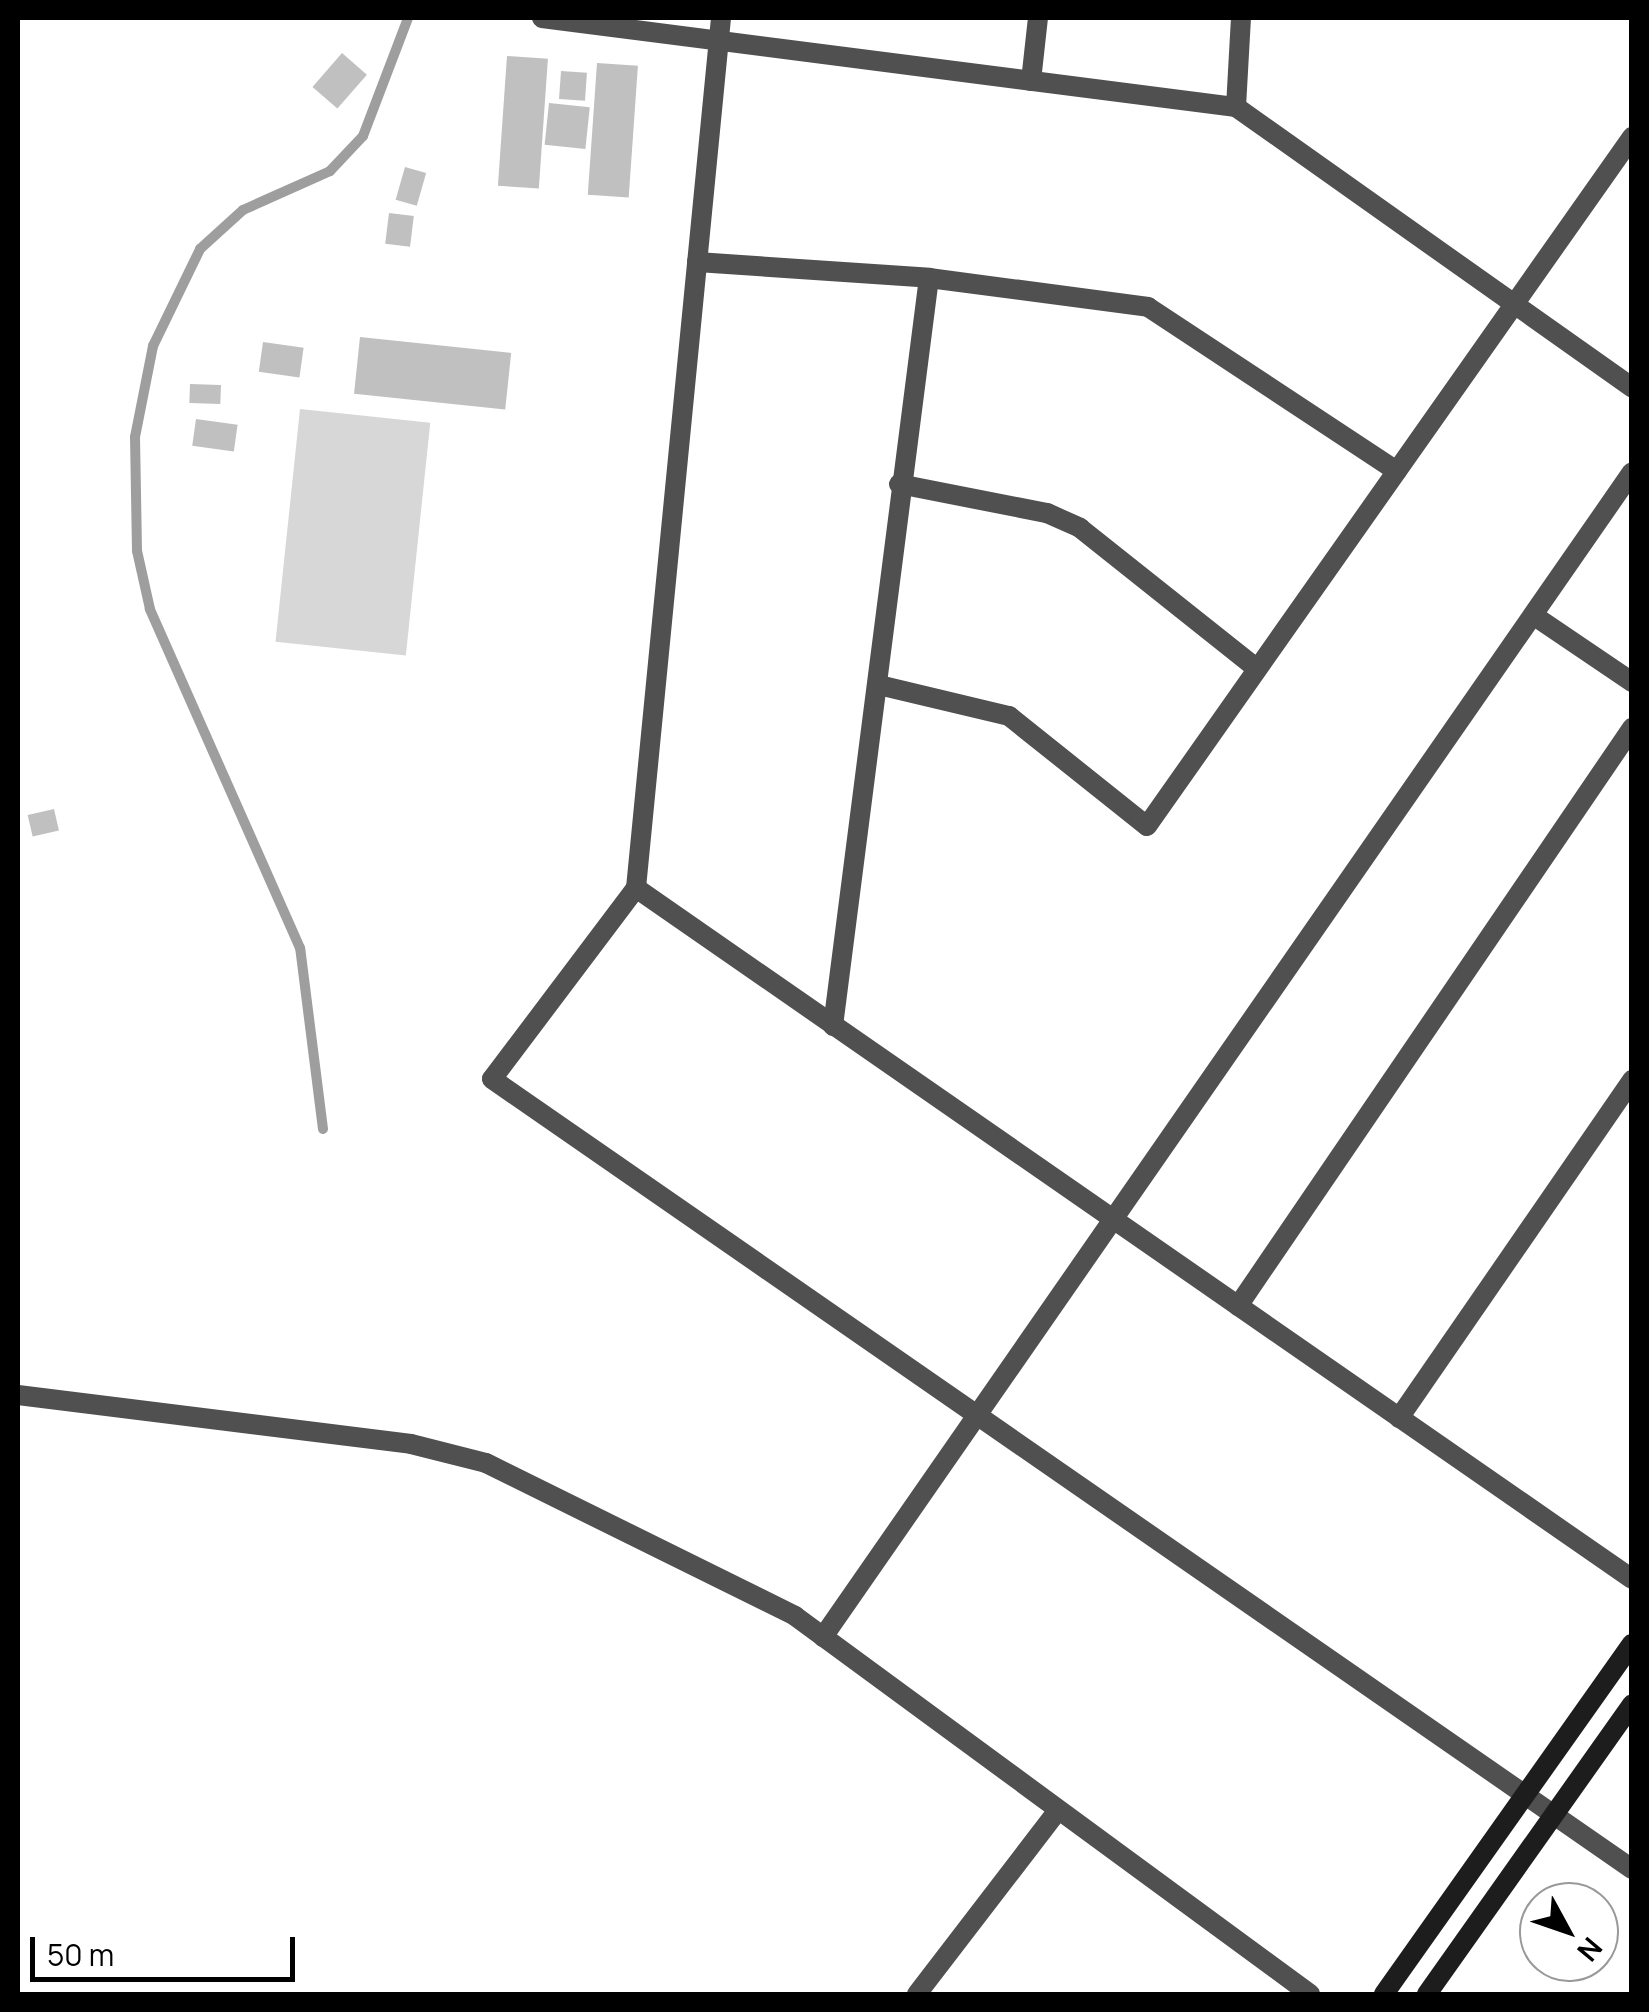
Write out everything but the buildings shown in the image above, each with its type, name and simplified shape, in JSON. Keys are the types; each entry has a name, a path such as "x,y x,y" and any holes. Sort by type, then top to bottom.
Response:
{"street":[{"path":"542,18 1236,108 1632,387"},
{"path":"721,18 636,888 492,1079 974,1418 1632,1869"},
{"path":"1031,82 1038,18"},
{"path":"1236,108 1241,18"},
{"path":"884,686 1009,716 1147,826 1632,136"},
{"path":"697,262 929,278 1148,307 1397,471"},
{"path":"833,1026 884,686 899,484 929,278"},
{"path":"823,1636 1632,472"},
{"path":"899,484 1047,513 1080,528 1257,669"},
{"path":"1533,615 1632,682"},
{"path":"1238,1306 1632,728"},
{"path":"636,888 1632,1579"},
{"path":"1399,1418 1632,1080"},
{"path":"18,1395 411,1444 486,1462 759,1595 823,1636 1055,1814 1310,1994"},
{"path":"1384,1994 1632,1644"},
{"path":"1427,1994 1632,1704"},
{"path":"917,1994 1055,1814"}],"shaded area":[{"path":"300,409 430,423 406,655 276,642"}],"waterway":[{"path":"323,1129 300,948 150,609 137,551 135,437 153,346 200,249 243,210 330,171 363,136 408,18"}]}
